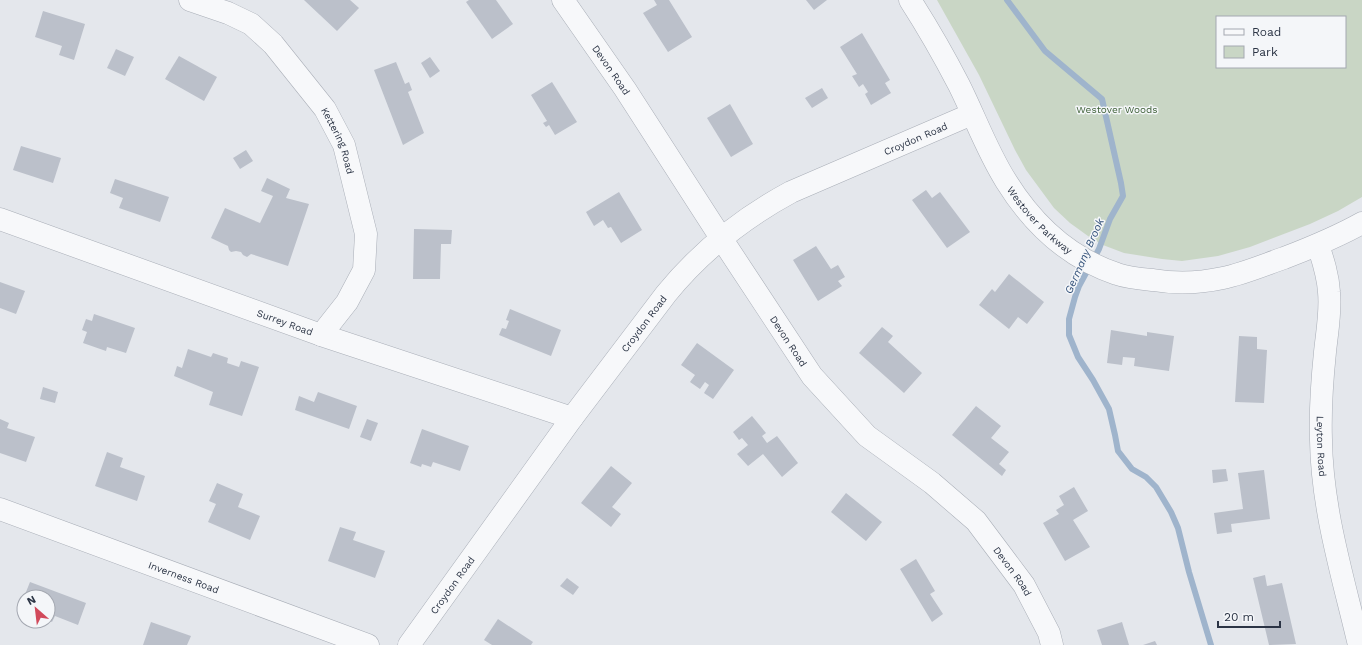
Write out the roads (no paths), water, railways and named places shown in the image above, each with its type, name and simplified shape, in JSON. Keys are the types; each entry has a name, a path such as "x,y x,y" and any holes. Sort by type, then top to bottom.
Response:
{"street":[{"name":"Kettering Road","path":"190,0 228,13 251,24 273,44 325,109 344,145 366,234 364,270 347,302 321,335"},
{"name":"Devon Road","path":"563,0 625,89 812,376 867,436 932,482 976,521 1024,585 1049,633 1052,645"},
{"name":"Westover Parkway","path":"910,0 924,21 959,85 994,161 1007,182 1037,222 1056,240 1076,255 1093,265 1118,274 1160,281 1182,283 1202,282 1223,278 1257,268 1318,245 1362,223"},
{"name":"Croydon Road","path":"409,645 572,418 682,274 721,238 765,206 791,192 972,114"},
{"name":"Surrey Road","path":"0,219 321,335 572,418"},
{"name":"Leyton Road","path":"1318,245 1325,266 1329,292 1329,315 1324,354 1322,393 1321,439 1323,474 1328,513 1360,645"},
{"name":"Inverness Road","path":"0,509 368,645"}],"waterway":[{"name":"Germany Brook","path":"1007,0 1045,51 1102,99 1123,196 1110,219 1099,249 1079,286 1069,319 1069,335 1078,357 1109,409 1118,451 1132,469 1146,477 1156,487 1171,512 1178,528 1189,572 1211,645"}],"park label":[{"name":"Westover Woods","path":"1117,109"}]}
